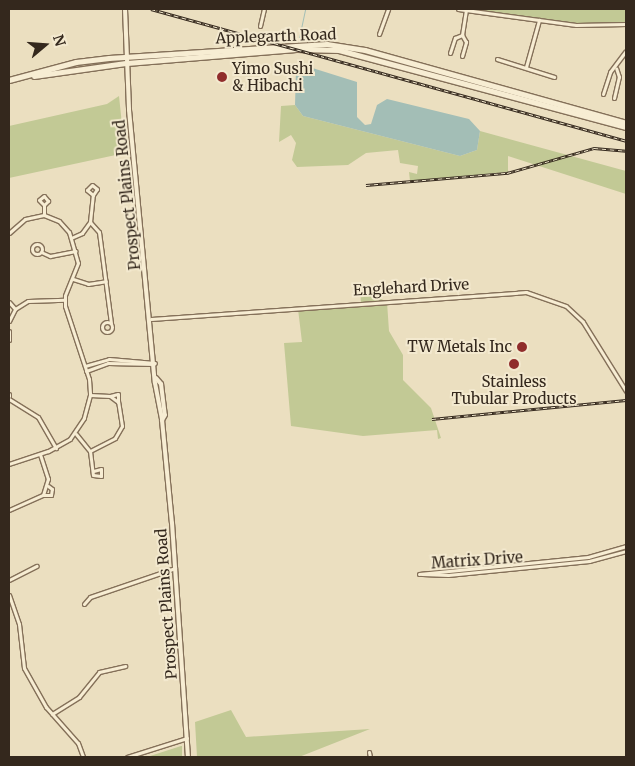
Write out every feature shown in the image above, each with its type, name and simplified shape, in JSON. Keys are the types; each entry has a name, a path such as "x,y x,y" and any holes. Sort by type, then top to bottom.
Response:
{"main road":[{"name":"Applegarth Road","path":"9,81 76,62 126,56 327,44 345,46 626,123"},
{"name":"Applegarth Road","path":"9,81 80,68 127,63 298,49 339,50 626,127"}],"street":[{"name":"Prospect Plains Road","path":"125,9 126,56 156,378 161,384 165,415 162,420 176,568 188,757"},
{"path":"260,26 264,9"},
{"path":"379,34 388,9"},
{"path":"458,9 597,26 626,24"},
{"path":"462,56 466,42 462,35 466,10"},
{"path":"526,67 538,20"},
{"path":"450,53 455,38 462,35"},
{"path":"603,94 610,72 616,68 626,51"},
{"path":"496,59 554,77"},
{"path":"614,98 619,78 616,68"},
{"path":"72,238 82,233 90,222 93,195"},
{"path":"44,205 44,215"},
{"path":"9,232 25,219 44,215 59,221 72,238 78,263 65,300 85,366 90,395 88,409 76,434 56,448 9,464"},
{"path":"90,222 98,228 111,324"},
{"path":"41,252 56,256 76,250"},
{"path":"73,279 88,284 106,281"},
{"name":"Englehard Drive","path":"151,319 526,292 566,306 583,322 626,391"},
{"path":"9,321 15,309 28,301 65,300"},
{"path":"9,302 15,309"},
{"path":"9,332 9,340"},
{"path":"85,366 109,359 155,363"},
{"path":"86,371 108,363 155,363"},
{"path":"90,395 110,396 118,394 122,426 119,434 90,451"},
{"path":"110,396 118,402"},
{"path":"9,397 38,417 56,448"},
{"path":"76,434 90,451 93,471"},
{"path":"9,510 43,495 50,495 52,489 48,486 40,454"},
{"path":"43,495 48,486"},
{"name":"Matrix Drive","path":"626,546 588,557 418,574 448,575 582,562 626,552"},
{"path":"9,580 37,566"},
{"path":"84,604 90,597 176,568"},
{"path":"9,595 19,624 24,668 52,714 74,737 83,757"},
{"path":"52,714 79,697 100,672 125,666"},
{"path":"127,757 187,738"},
{"path":"369,752 370,757"}],"green space":[{"path":"450,9 626,9 626,23 606,27"},
{"path":"119,96 125,153 9,178 9,126 107,104"},
{"path":"295,105 303,116 460,156 477,150 480,131 626,171 626,194 508,156 508,172 410,181 409,172 417,174 418,166 400,163 398,150 366,153 348,165 297,167 292,160 296,143 291,135 279,142 281,106"},
{"path":"360,288 387,302 389,331 403,355 403,380 431,408 441,438 438,439 437,430 363,436 291,426 284,343 302,342 298,309 361,304"},
{"path":"231,710 246,737 370,729 299,757 197,757 195,722"},
{"path":"181,746 182,757 147,757"}],"water":[{"path":"306,66 357,82 357,117 365,125 371,124 377,105 387,99 469,119 480,131 477,150 460,156 303,116 295,105 296,69"}],"waterway":[{"path":"299,38 305,9"}],"railway":[{"path":"151,9 626,141"},
{"path":"366,185 507,173 594,148 626,151"},
{"path":"432,419 626,400"}],"place":[{"name":"Yimo Sushi & Hibachi","path":"222,77"},
{"name":"TW Metals Inc","path":"522,347"},
{"name":"Stainless Tubular Products","path":"514,364"}]}
